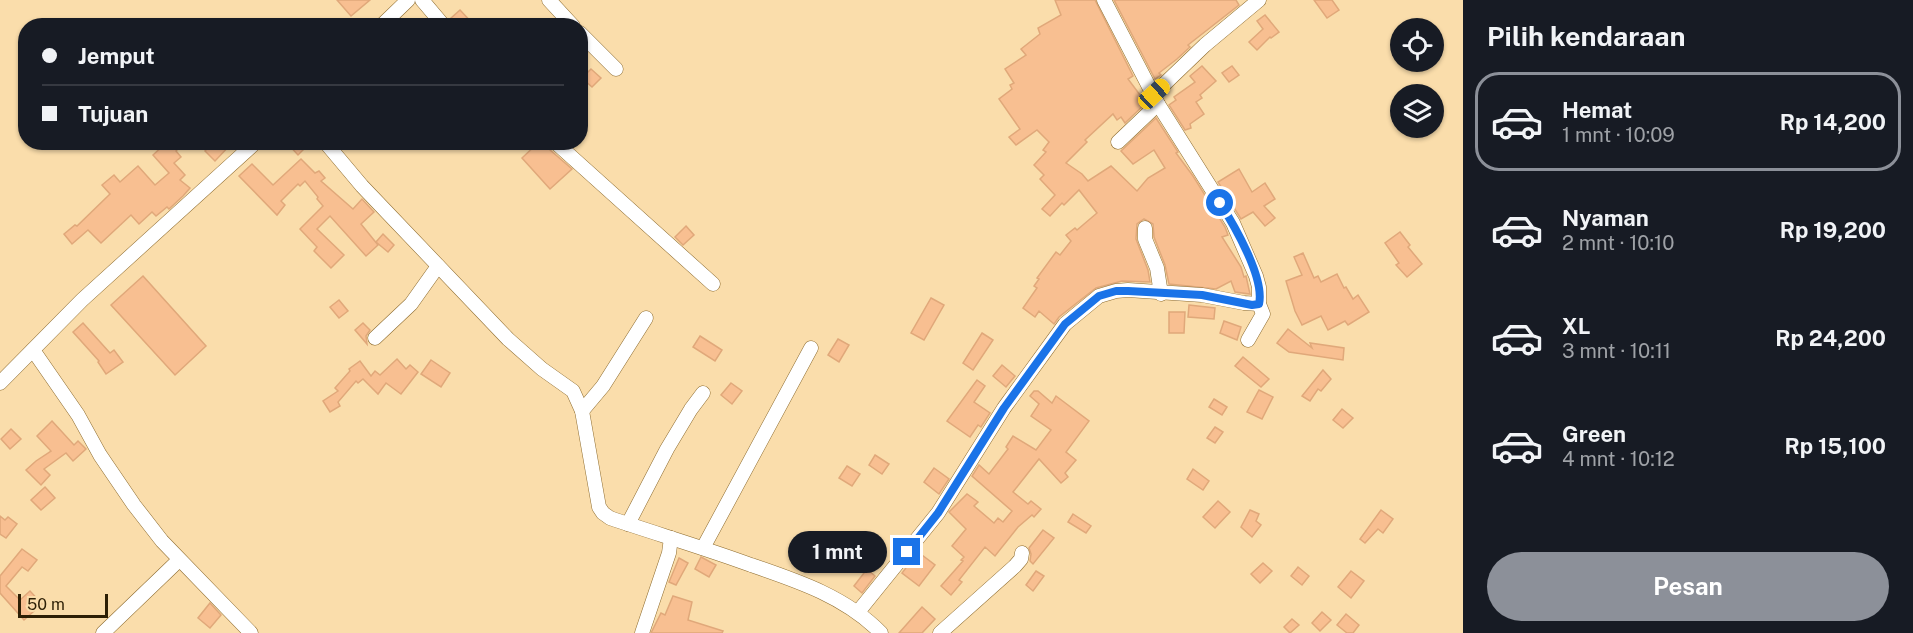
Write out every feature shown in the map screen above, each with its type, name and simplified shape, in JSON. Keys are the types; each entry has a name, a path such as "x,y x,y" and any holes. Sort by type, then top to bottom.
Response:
{"street":[{"path":"389,18 408,0"},
{"path":"422,0 437,18"},
{"path":"549,0 566,18"},
{"path":"1104,0 1156,99 1233,223 1256,276 1259,287 1259,304 1263,314 1248,340"},
{"path":"1118,142 1205,45 1254,1"},
{"path":"588,41 616,69"},
{"path":"0,383 82,300 247,150"},
{"path":"332,150 362,186 520,350 577,396 582,411 599,507 603,513 610,518 808,584 858,612 867,628 881,633"},
{"path":"564,150 713,284"},
{"path":"1145,228 1145,239 1155,262 1161,294"},
{"path":"375,338 411,304 438,266"},
{"path":"858,612 938,513 1004,408 1065,324 1099,296 1121,291 1202,295 1252,305 1259,304"},
{"path":"582,411 603,386 646,318"},
{"path":"703,548 811,348"},
{"path":"33,350 78,415 100,454 134,505 179,560 251,633"},
{"path":"628,524 666,449 703,393"},
{"path":"642,633 672,538"},
{"path":"940,633 1015,566 1021,559 1022,553"},
{"path":"103,633 179,560"}],"building":[{"path":"337,0 370,0 351,16"},
{"path":"1055,0 1095,0 1133,76 1128,79 1146,103 1125,123 1121,117 1117,120 1113,114 1085,140 1087,142 1066,163 1088,181 1111,166 1137,191 1148,178 1165,168 1154,150 1133,164 1121,151 1156,118 1178,152 1176,153 1225,227 1228,235 1222,237 1241,267 1244,277 1246,276 1250,294 1235,292 1231,281 1216,289 1169,284 1165,265 1154,237 1153,224 1144,219 1137,224 1136,239 1148,270 1150,282 1122,281 1096,288 1059,317 1054,324 1039,311 1035,317 1023,308 1037,288 1034,286 1039,279 1037,278 1056,252 1060,255 1071,241 1066,235 1075,228 1077,230 1097,213 1079,190 1050,216 1042,209 1055,195 1040,179 1044,175 1034,165 1046,152 1043,150 1049,142 1037,130 1016,145 1009,137 1020,129 999,99 1012,89 1010,85 1014,83 1005,69 1026,55 1021,49 1040,34 1038,28 1061,15"},
{"path":"1114,0 1236,0 1239,5 1188,45 1190,47 1155,79"},
{"path":"1314,0 1332,0 1339,10 1327,18"},
{"path":"460,10 468,18 451,18"},
{"path":"1265,15 1279,32 1270,37 1257,50 1249,42 1263,29 1257,21"},
{"path":"1202,66 1216,81 1200,95 1202,98 1196,102 1204,114 1190,124 1191,128 1185,130 1169,105 1176,100 1174,97 1195,82 1190,76"},
{"path":"1232,66 1239,75 1229,82 1222,73"},
{"path":"591,69 601,78 592,87 588,83 588,72"},
{"path":"158,150 177,150 181,157 174,163 185,175 180,180 190,188 183,196 169,209 167,207 156,216 152,212 139,224 131,215 101,243 88,230 72,244 64,234 75,225 77,226 110,194 102,185 114,175 120,182 138,166 155,185 169,173 153,155"},
{"path":"206,150 225,150 215,161"},
{"path":"293,150 303,150 298,155"},
{"path":"530,150 550,150 572,169 550,189 522,158"},
{"path":"301,159 315,173 319,171 325,178 321,181 353,209 362,199 374,212 361,224 378,245 366,256 330,216 317,229 344,255 331,268 314,251 317,247 300,229 323,206 305,181 300,186 298,184 281,201 285,205 277,215 239,176 252,164 273,185"},
{"path":"1239,169 1252,192 1265,183 1275,199 1264,206 1275,218 1265,226 1253,212 1241,219 1218,182"},
{"path":"686,226 694,235 683,245 675,237"},
{"path":"1400,232 1410,245 1408,247 1422,264 1407,277 1396,265 1399,263 1385,243"},
{"path":"383,234 394,245 388,252 376,242"},
{"path":"1303,253 1314,278 1318,276 1321,282 1337,274 1353,299 1358,295 1369,312 1348,325 1345,321 1328,330 1321,316 1302,325 1286,281 1302,275 1294,257"},
{"path":"143,276 206,346 175,375 111,305"},
{"path":"931,298 944,305 924,340 911,333"},
{"path":"339,300 348,311 339,318 330,307"},
{"path":"1189,305 1215,308 1214,319 1188,317"},
{"path":"1169,312 1185,312 1184,333 1169,333"},
{"path":"1224,321 1241,327 1237,340 1220,333"},
{"path":"83,323 110,353 114,350 123,362 106,374 99,361 73,332"},
{"path":"363,323 370,330 366,336 367,344 355,330"},
{"path":"1288,329 1312,348 1310,343 1344,348 1343,360 1289,352 1277,343"},
{"path":"982,333 993,340 973,370 963,363"},
{"path":"700,336 722,350 715,361 693,347"},
{"path":"838,339 849,345 839,362 828,355"},
{"path":"1243,357 1269,379 1261,387 1235,366"},
{"path":"397,359 406,369 410,365 418,372 401,394 386,383 378,394 363,379 358,383 356,381 338,402 340,406 330,412 323,401 338,391 335,388 350,371 349,369 360,361 371,376 375,371 380,375"},
{"path":"431,360 450,373 441,387 421,374"},
{"path":"1002,365 1015,376 1006,387 993,376"},
{"path":"1323,370 1331,379 1321,391 1318,389 1310,401 1302,396"},
{"path":"977,380 985,386 974,402 990,413 981,427 978,425 970,437 947,421"},
{"path":"731,383 742,391 732,404 721,395"},
{"path":"1259,390 1273,397 1262,419 1247,412"},
{"path":"1034,391 1038,391 1052,403 1056,396 1089,421 1066,452 1076,460 1065,473 1068,477 1061,483 1039,459 1013,492 1028,504 1031,501 1041,509 1034,517 1032,515 1018,527 995,556 985,547 959,580 962,582 951,595 941,586 963,561 961,560 964,557 952,546 966,529 949,512 967,494 978,502 974,506 994,523 998,518 1003,522 1012,511 972,476 979,465 989,474 1008,449 1006,447 1013,436 1036,450 1051,430 1031,416 1039,404 1030,396"},
{"path":"1214,399 1227,407 1222,415 1209,407"},
{"path":"1342,409 1353,418 1343,428 1333,420"},
{"path":"52,421 74,445 78,441 86,449 73,461 66,453 44,469 50,475 41,485 26,470 51,451 37,436"},
{"path":"1215,427 1223,432 1215,443 1207,438"},
{"path":"11,429 21,439 10,449 1,439"},
{"path":"875,455 889,464 882,474 869,465"},
{"path":"847,466 860,474 852,486 839,478"},
{"path":"934,468 949,479 939,494 924,482"},
{"path":"1193,469 1209,481 1203,490 1187,479"},
{"path":"45,487 55,498 41,510 31,500"},
{"path":"1218,501 1230,512 1215,528 1203,517"},
{"path":"1250,510 1259,514 1256,521 1261,525 1252,537 1241,527"},
{"path":"1381,510 1393,519 1383,533 1378,529 1365,543 1360,539"},
{"path":"1073,514 1091,526 1086,533 1068,522"},
{"path":"0,516 5,520 8,517 17,524 6,538 0,534"},
{"path":"1043,530 1054,538 1033,564 1030,561 1029,548"},
{"path":"22,549 37,560 28,571 22,567 6,586 20,600 30,591 42,604 24,620 0,593 0,576"},
{"path":"918,552 935,565 919,586 902,573"},
{"path":"701,557 716,565 709,577 695,569"},
{"path":"679,558 688,563 676,585 669,582"},
{"path":"1263,563 1272,571 1260,583 1251,574"},
{"path":"1298,567 1309,576 1302,585 1291,576"},
{"path":"867,569 875,576 862,593 854,586"},
{"path":"1036,571 1044,576 1033,591 1026,585"},
{"path":"1351,571 1364,581 1351,598 1338,587"},
{"path":"673,596 692,602 688,620 723,631 722,633 651,633 661,613 665,615"},
{"path":"210,603 221,615 210,628 198,618"},
{"path":"922,607 935,619 922,633 899,633"},
{"path":"1322,612 1331,620 1320,631 1312,623"},
{"path":"1346,614 1359,625 1353,633 1347,633 1337,625"},
{"path":"1292,619 1299,625 1290,633 1284,627"}],"route":[{"path":"907,552 938,513 1004,408 1052,341 1065,324 1088,303 1099,296 1116,291 1128,291 1202,295 1252,305 1259,304 1259,287 1250,260 1233,223 1220,203"}]}
